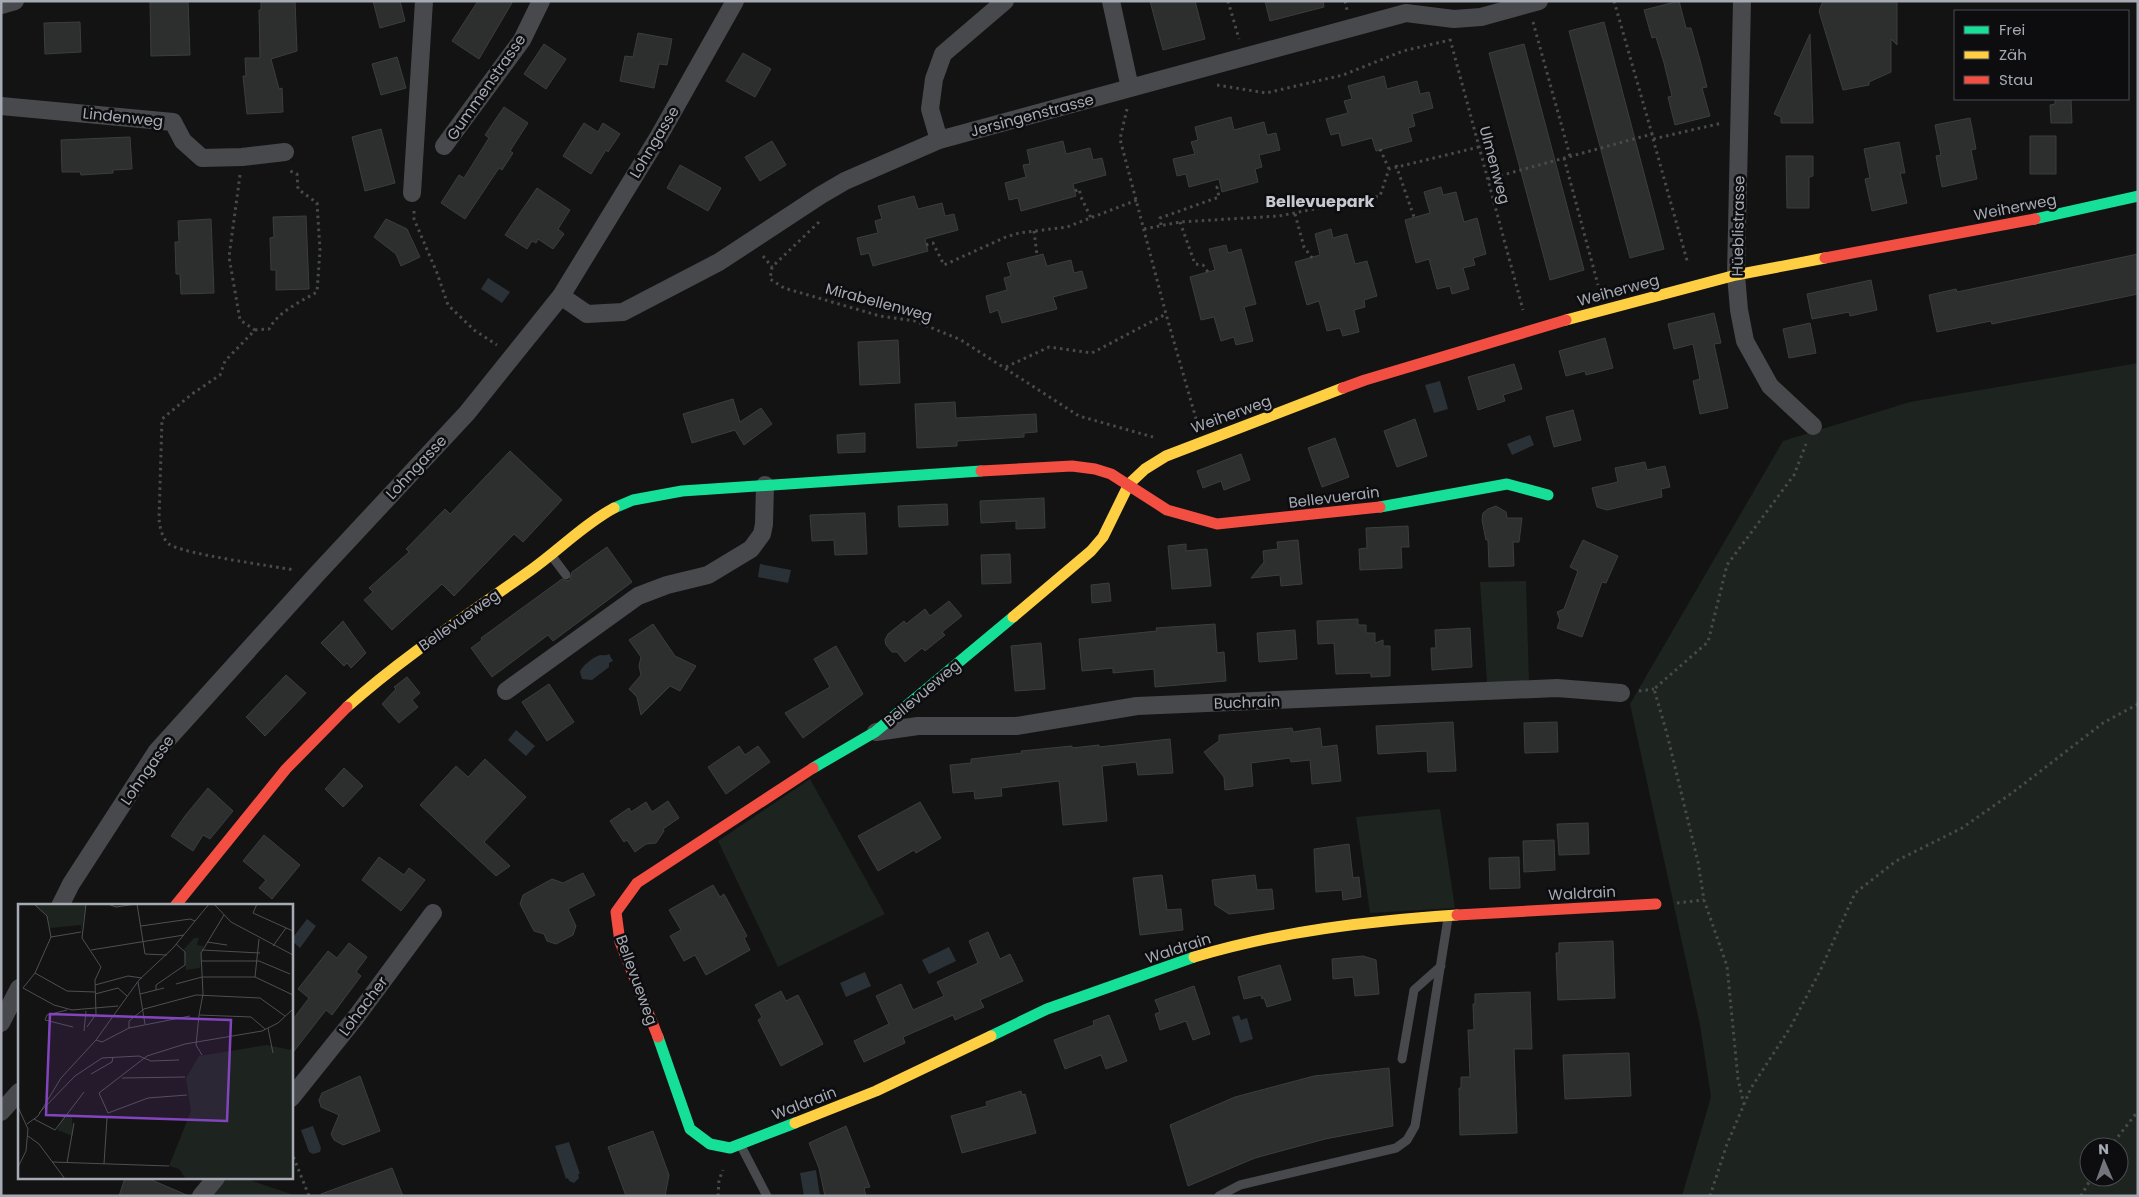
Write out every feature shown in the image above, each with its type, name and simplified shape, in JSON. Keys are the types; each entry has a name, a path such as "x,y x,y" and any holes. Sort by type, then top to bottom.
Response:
{"street":[{"path":"1,5 15,1"},
{"path":"412,193 424,1"},
{"name":"Gummenstrasse","path":"444,146 522,40 541,1"},
{"name":"Lohngasse","path":"61,904 71,884 157,750 467,413 561,296 659,136 735,1"},
{"path":"939,140 930,109 934,79 943,54 1005,1"},
{"path":"1111,1 1130,88"},
{"name":"Hüeblistrasse","path":"1742,1 1736,275 1738,310 1745,341 1770,386 1813,426"},
{"name":"Jersingenstrasse","path":"561,296 587,314 623,312 719,262 845,181 939,140 1406,13 1454,19 1536,9"},
{"name":"Lindenweg","path":"1,106 174,122 183,141 202,158 242,157 286,152"},
{"name":"Weiherweg","path":"1128,484 1145,469 1166,456 1365,380 1604,308 1736,275 2019,222 2138,196"},
{"name":"Bellevueweg","path":"177,904 273,784 325,728 363,693 407,657 551,555 613,508 632,501 687,491 832,480 1072,466 1095,468 1111,474 1128,484 1104,536 1091,551 875,732 816,766 637,883 616,912 620,942 657,1036 690,1129 710,1144 730,1148 740,1144"},
{"name":"Bellevuerain","path":"1128,484 1167,510 1218,524 1362,510 1507,484 1548,495"},
{"path":"506,691 638,596 667,585 708,575 751,549 757,541 764,524 765,486"},
{"name":"Buchrain","path":"875,732 918,726 1016,726 1136,706 1557,688 1621,693"},
{"name":"Waldrain","path":"740,1144 876,1091 1047,1009 1196,956 1269,937 1345,926 1448,916 1656,904"},
{"name":"Lohacher","path":"292,1097 356,1018 433,913"},
{"path":"1,1023 18,990"},
{"path":"1,1112 18,1093"},
{"path":"201,1196 214,1180"}],"lane":[{"path":"551,555 566,575"},
{"path":"1219,1196 1240,1185 1396,1148 1407,1140 1415,1126 1448,916"},
{"path":"1402,1059 1414,990 1441,966"},
{"path":"740,1144 767,1196"}],"path":[{"path":"1228,1 1244,57"},
{"path":"1614,1 1689,266"},
{"path":"1536,9 1570,156"},
{"name":"Ulmenweg","path":"1454,19 1450,40 1524,316"},
{"path":"1210,84 1266,93 1343,75 1403,51 1450,40"},
{"path":"1130,88 1120,139 1166,314 1199,428"},
{"path":"1653,139 1730,121"},
{"path":"1488,179 1652,134"},
{"path":"1389,168 1479,147"},
{"path":"1144,229 1161,224 1180,222 1295,214 1380,196 1389,168 1380,149"},
{"path":"242,157 230,257 240,320 255,330 269,329 274,320 291,307 317,292 320,250 317,203 298,189 297,174 288,169 286,152"},
{"path":"1564,158 1598,286"},
{"path":"1396,165 1414,217"},
{"path":"1161,224 1160,218 1219,197 1216,187 1221,186"},
{"path":"1075,191 1079,189 1091,218"},
{"path":"412,193 414,219 438,273 448,305 474,330 514,355"},
{"path":"926,245 933,243 944,265 1006,237 1068,227 1137,200"},
{"path":"1295,214 1304,247 1312,258"},
{"path":"757,250 772,267 822,218"},
{"path":"1180,222 1194,264 1203,265 1208,272"},
{"path":"1034,231 1037,255"},
{"name":"Mirabellenweg","path":"772,267 770,279 784,288 880,316 915,321 961,340 1006,367 1079,416 1160,439 1166,456"},
{"path":"1006,367 1049,347 1092,353 1166,314"},
{"path":"255,330 225,360 220,375 162,419 160,531 169,544 187,550 317,574"},
{"path":"1744,1105 1738,1079 1727,966 1704,900 1698,862 1668,734 1654,689 1708,642 1728,565 1794,475 1813,426"},
{"path":"1710,1196 1727,1144 1751,1088 1794,1020 1820,971 1855,893 1896,862 1962,828 2012,793 2103,723 2138,704"},
{"path":"2118,1137 2138,1111"},
{"path":"292,1154 308,1196"}],"shaded area":[{"path":"488,278 510,292 502,303 481,289"},
{"path":"2138,363 2138,1196 1682,1196 1711,1097 1700,1025 1630,704 1783,441 1910,402"},
{"path":"1440,381 1448,409 1434,413 1425,385"},
{"path":"1530,435 1534,445 1512,455 1507,444"},
{"path":"760,564 791,570 788,583 758,577"},
{"path":"1526,581 1529,682 1487,682 1480,582"},
{"path":"609,654 613,661 609,663 609,667 592,680 582,679 580,672 586,664 598,656"},
{"path":"516,730 535,746 526,756 508,740"},
{"path":"810,779 885,914 778,967 718,841"},
{"path":"1440,809 1455,908 1370,913 1356,817"},
{"path":"307,919 316,926 300,948 292,939"},
{"path":"949,947 956,961 929,974 922,960"},
{"path":"865,972 871,986 846,997 840,983"},
{"path":"1239,1015 1241,1020 1247,1018 1253,1039 1240,1043 1232,1017"},
{"path":"313,1126 321,1148 320,1152 313,1154 309,1152 301,1130"},
{"path":"569,1142 580,1174 578,1174 579,1178 574,1183 569,1181 568,1178 566,1179 555,1146"},
{"path":"816,1170 820,1196 804,1196 800,1173"},
{"path":"220,1180 250,1180 297,1196 205,1196"}],"building":[{"path":"150,1 188,1 190,55 151,56"},
{"path":"261,1 295,1 297,51 271,59 279,89 282,88 283,112 247,114 243,76 246,76 245,58 260,58 259,10 261,10"},
{"path":"373,1 400,1 405,21 380,28"},
{"path":"478,1 513,1 479,59 452,41"},
{"path":"1150,1 1195,1 1205,39 1163,50"},
{"path":"1265,1 1323,1 1324,7 1270,21"},
{"path":"1679,1 1686,28 1691,28 1700,60 1707,87 1702,88 1710,116 1675,125 1668,97 1672,96 1664,63 1656,37 1652,38 1644,10"},
{"path":"1823,1 1897,1 1897,45 1891,39 1891,72 1869,82 1869,85 1843,90 1819,11"},
{"path":"80,22 81,52 45,54 44,23"},
{"path":"1604,22 1664,249 1630,258 1569,31"},
{"path":"638,33 672,39 667,65 659,64 654,88 620,81 625,56 633,57"},
{"path":"1810,34 1813,123 1781,123 1781,117 1774,114"},
{"path":"544,44 566,59 546,89 524,74"},
{"path":"1524,44 1584,270 1550,280 1489,53"},
{"path":"743,53 771,69 755,97 726,81"},
{"path":"397,57 406,88 381,95 372,64"},
{"path":"1384,76 1387,89 1417,81 1420,94 1429,92 1433,108 1412,114 1415,126 1408,128 1412,141 1376,151 1372,138 1342,146 1339,133 1331,135 1326,119 1348,113 1344,101 1352,99 1348,86"},
{"path":"2055,100 2071,100 2072,123 2051,123 2050,105 2055,104"},
{"path":"504,107 528,123 510,151 513,153 502,170 499,168 465,219 441,203 459,175 464,178 489,138 485,135"},
{"path":"1231,117 1234,130 1264,122 1267,135 1276,133 1280,150 1259,155 1262,167 1255,169 1258,182 1222,192 1219,179 1189,187 1186,174 1177,176 1173,159 1195,154 1191,142 1198,140 1195,127"},
{"path":"1970,118 1976,149 1971,150 1977,179 1942,187 1936,156 1941,155 1935,125"},
{"path":"584,123 598,132 603,123 620,134 608,152 606,150 591,174 563,156"},
{"path":"381,129 395,183 365,191 352,137"},
{"path":"2030,136 2056,136 2056,174 2030,174"},
{"path":"130,137 132,169 113,170 113,173 81,175 80,172 62,172 61,140"},
{"path":"772,141 786,165 760,181 745,157"},
{"path":"1063,141 1066,154 1090,148 1093,160 1102,158 1106,175 1073,184 1076,196 1021,211 1018,198 1009,200 1005,183 1026,177 1023,165 1030,164 1027,150"},
{"path":"1899,142 1905,173 1900,173 1907,203 1872,211 1865,179 1870,178 1864,149"},
{"path":"1786,156 1813,156 1813,176 1809,177 1809,208 1787,208"},
{"path":"680,165 721,188 708,211 667,188"},
{"path":"1441,187 1443,195 1456,192 1464,222 1477,218 1486,254 1473,258 1475,265 1463,268 1469,289 1452,294 1450,286 1437,289 1429,259 1416,263 1405,220 1430,213 1424,192"},
{"path":"537,188 570,210 558,229 564,234 553,249 538,239 536,243 532,241 527,249 505,235"},
{"path":"914,196 918,209 942,203 945,216 954,214 958,230 925,239 928,251 873,266 869,253 861,255 857,238 878,233 875,221 882,219 878,206"},
{"path":"306,216 309,289 276,290 276,270 271,270 270,238 274,237 273,217"},
{"path":"211,219 214,293 181,294 180,274 176,274 175,242 179,242 178,221"},
{"path":"386,219 407,229 420,257 401,266 396,254 374,237"},
{"path":"1331,229 1333,238 1347,234 1355,264 1367,261 1377,296 1364,300 1365,307 1354,310 1359,332 1343,336 1340,328 1327,331 1319,301 1307,305 1295,262 1320,255 1315,234"},
{"path":"1226,245 1228,253 1241,249 1256,304 1244,307 1253,341 1236,345 1234,337 1221,341 1214,317 1201,320 1190,277 1215,270 1209,249"},
{"path":"1043,254 1047,266 1071,260 1074,273 1082,271 1087,288 1053,297 1057,309 1002,323 998,310 990,313 986,296 1007,290 1004,278 1011,276 1007,263"},
{"path":"2138,254 2138,294 1992,324 1991,321 1937,332 1929,295 1956,289 1957,292"},
{"path":"1871,280 1877,310 1850,316 1849,312 1812,319 1807,294"},
{"path":"1714,313 1721,343 1714,344 1728,408 1700,414 1693,381 1700,379 1693,344 1674,349 1668,324"},
{"path":"1810,323 1816,353 1789,358 1783,329"},
{"path":"1605,338 1613,368 1586,375 1585,371 1566,376 1559,351"},
{"path":"898,340 900,383 860,385 858,342"},
{"path":"1514,364 1522,389 1503,395 1505,401 1478,410 1468,377"},
{"path":"733,399 740,422 761,408 772,424 744,445 735,430 692,443 683,414"},
{"path":"955,402 956,418 1036,414 1037,432 1024,433 1024,437 957,441 957,446 917,448 915,404"},
{"path":"1573,410 1581,440 1554,447 1546,417"},
{"path":"1415,419 1427,456 1397,467 1384,431"},
{"path":"865,433 865,452 838,453 837,435"},
{"path":"1335,438 1349,477 1322,487 1308,448"},
{"path":"510,451 562,500 523,542 514,534 454,596 442,584 392,630 364,600 373,592 369,588 409,552 406,549 445,509 450,514"},
{"path":"1241,454 1250,480 1224,490 1221,481 1203,488 1197,471"},
{"path":"1645,462 1647,470 1665,466 1670,487 1661,489 1662,497 1607,510 1597,507 1592,488 1618,482 1615,468"},
{"path":"1044,498 1045,528 1016,529 1016,521 981,523 980,501"},
{"path":"947,504 948,525 899,527 898,506"},
{"path":"1496,506 1506,512 1507,518 1522,518 1519,542 1513,542 1514,566 1489,567 1488,540 1486,540 1482,520 1483,513"},
{"path":"865,513 867,554 835,555 834,540 812,541 810,515"},
{"path":"1408,526 1409,547 1401,547 1402,568 1360,570 1359,549 1367,548 1366,528"},
{"path":"1298,540 1302,584 1281,586 1280,575 1251,578 1264,562 1263,551 1278,549 1277,542"},
{"path":"1583,540 1618,556 1606,583 1602,582 1582,637 1557,628 1560,620 1557,612 1564,609 1578,571 1570,567"},
{"path":"1186,544 1186,551 1207,549 1211,586 1172,589 1168,546"},
{"path":"607,547 632,582 553,641 548,635 492,677 471,648 482,640 481,638 562,579 570,580 572,572"},
{"path":"1010,554 1011,583 982,584 981,555"},
{"path":"1109,583 1111,601 1092,603 1091,585"},
{"path":"949,601 962,616 942,632 945,635 925,651 922,648 905,662 897,652 892,652 886,645 885,640 888,634 904,621 906,624 925,609 930,616"},
{"path":"1358,619 1358,625 1366,625 1366,633 1375,633 1375,643 1383,640 1383,646 1390,646 1390,676 1371,677 1371,673 1336,674 1334,643 1318,644 1317,621"},
{"path":"343,621 366,653 351,668 347,663 344,666 321,643"},
{"path":"653,624 675,656 696,666 680,691 670,686 641,715 637,697 629,689 641,675 639,666 641,657 629,640"},
{"path":"1215,624 1217,653 1224,652 1226,681 1155,687 1154,669 1113,673 1113,668 1082,671 1079,639 1157,631 1156,628"},
{"path":"1470,628 1472,667 1432,670 1431,648 1436,648 1435,630"},
{"path":"1295,630 1297,659 1259,662 1257,633"},
{"path":"1041,643 1045,689 1015,691 1011,646"},
{"path":"836,646 863,694 803,738 785,713 830,687 814,659"},
{"path":"286,675 306,693 265,736 246,717"},
{"path":"407,677 420,693 412,700 418,707 399,723 382,704 396,689 394,687"},
{"path":"549,684 574,722 547,741 522,702"},
{"path":"1453,722 1456,771 1428,772 1427,751 1378,754 1376,726"},
{"path":"1557,722 1558,752 1525,753 1524,723"},
{"path":"1292,728 1293,732 1320,728 1322,747 1337,745 1341,781 1312,784 1310,760 1291,762 1290,758 1251,763 1253,786 1225,790 1224,777 1204,752 1219,741 1219,735"},
{"path":"1170,739 1173,773 1138,775 1136,762 1102,766 1107,821 1063,825 1059,781 1001,788 1002,796 975,799 974,791 953,793 950,765 971,763 971,759 1022,753 1021,751 1072,746 1072,748 1099,745 1099,747"},
{"path":"739,746 745,755 758,746 770,762 726,794 708,767"},
{"path":"485,759 526,797 484,842 510,866 496,876 420,805 456,766 468,777"},
{"path":"344,768 363,786 343,807 325,789"},
{"path":"208,788 233,811 210,839 203,835 193,851 171,836"},
{"path":"668,801 679,818 663,829 664,831 656,843 646,844 635,852 627,840 624,842 610,821 629,808 631,812 646,802 652,812"},
{"path":"920,802 941,838 916,853 914,850 878,871 858,836"},
{"path":"1588,823 1589,854 1559,855 1557,824"},
{"path":"264,835 300,865 272,899 259,888 266,880 243,861"},
{"path":"1554,840 1555,870 1524,872 1523,841"},
{"path":"1349,844 1353,878 1359,877 1361,897 1343,900 1342,890 1316,892 1314,849"},
{"path":"379,857 404,875 409,868 425,880 401,911 362,880"},
{"path":"1519,857 1520,888 1490,889 1489,858"},
{"path":"583,873 595,895 568,909 576,926 573,935 556,944 547,941 544,934 534,931 520,904 523,895 552,879 563,883"},
{"path":"1162,875 1167,910 1181,909 1183,930 1140,935 1133,878"},
{"path":"1255,875 1257,890 1272,889 1274,909 1229,914 1215,905 1212,880"},
{"path":"713,885 720,897 724,894 747,936 744,938 750,950 706,975 695,955 684,961 670,936 681,930 669,910"},
{"path":"988,932 1000,959 1010,954 1023,981 980,1000 984,1007 955,1020 953,1015 903,1037 905,1043 864,1062 854,1041 889,1024 876,996 901,984 913,1010 944,996 937,982 978,963 969,941"},
{"path":"1613,941 1615,998 1558,1000 1556,953 1559,953 1559,943"},
{"path":"349,943 367,957 356,972 361,976 332,1015 326,1010 292,1054 292,1021 309,998 298,989 328,951 337,958"},
{"path":"1363,956 1376,960 1379,994 1355,996 1353,977 1333,979 1332,959"},
{"path":"1280,965 1291,1000 1267,1007 1261,995 1244,999 1238,977"},
{"path":"1194,986 1210,1034 1193,1040 1186,1021 1160,1030 1155,1014 1160,1012 1155,1000"},
{"path":"781,991 786,1001 798,995 823,1044 781,1066 758,1020 762,1017 755,1005"},
{"path":"1530,992 1532,1049 1514,1049 1517,1133 1460,1135 1459,1088 1461,1088 1461,1077 1470,1077 1468,1030 1474,1030 1473,1004 1475,1004 1475,994"},
{"path":"1109,1015 1127,1061 1106,1069 1101,1055 1065,1069 1054,1040 1094,1025 1093,1021"},
{"path":"1629,1053 1631,1096 1565,1099 1563,1055"},
{"path":"1389,1068 1393,1126 1325,1139 1255,1158 1188,1186 1170,1125 1235,1097 1314,1076"},
{"path":"360,1076 380,1131 343,1145 334,1140 331,1134 339,1115 321,1107 319,1100 322,1093"},
{"path":"1021,1091 1022,1095 1025,1094 1036,1133 962,1153 951,1116 987,1106 986,1102"},
{"path":"846,1126 870,1187 864,1188 866,1196 825,1196 819,1168 809,1143"},
{"path":"653,1131 669,1175 665,1196 626,1196 608,1147"},
{"path":"392,1168 403,1196 321,1196 321,1194"},
{"path":"124,1180 152,1180 189,1196 119,1196"}],"traffic: fast":[{"path":"2035,219 2138,196"},
{"path":"614,508 633,500 682,491 981,471"},
{"path":"1380,507 1507,484 1548,495"},
{"path":"813,768 875,732 1013,617"},
{"path":"991,1036 1047,1009 1194,957"},
{"path":"658,1037 690,1129 710,1144 730,1148 795,1123"}],"traffic: slow":[{"path":"1566,320 1736,275 1825,258"},
{"path":"1013,617 1091,551 1103,537 1129,484 1145,469 1166,456 1343,388"},
{"path":"347,707 391,670 531,570 592,522 614,508"},
{"path":"1194,957 1259,940 1325,928 1457,915"},
{"path":"795,1123 876,1091 991,1036"}],"traffic: jam":[{"path":"1825,258 2035,219"},
{"path":"1343,388 1566,320"},
{"path":"981,471 1072,466 1095,469 1111,474 1167,510 1217,524 1380,507"},
{"path":"177,904 286,769 347,707"},
{"path":"658,1037 620,942 616,912 637,883 813,768"},
{"path":"1457,915 1656,904"}],"district":[{"name":"Bellevuepark","path":"1320,201"}]}
